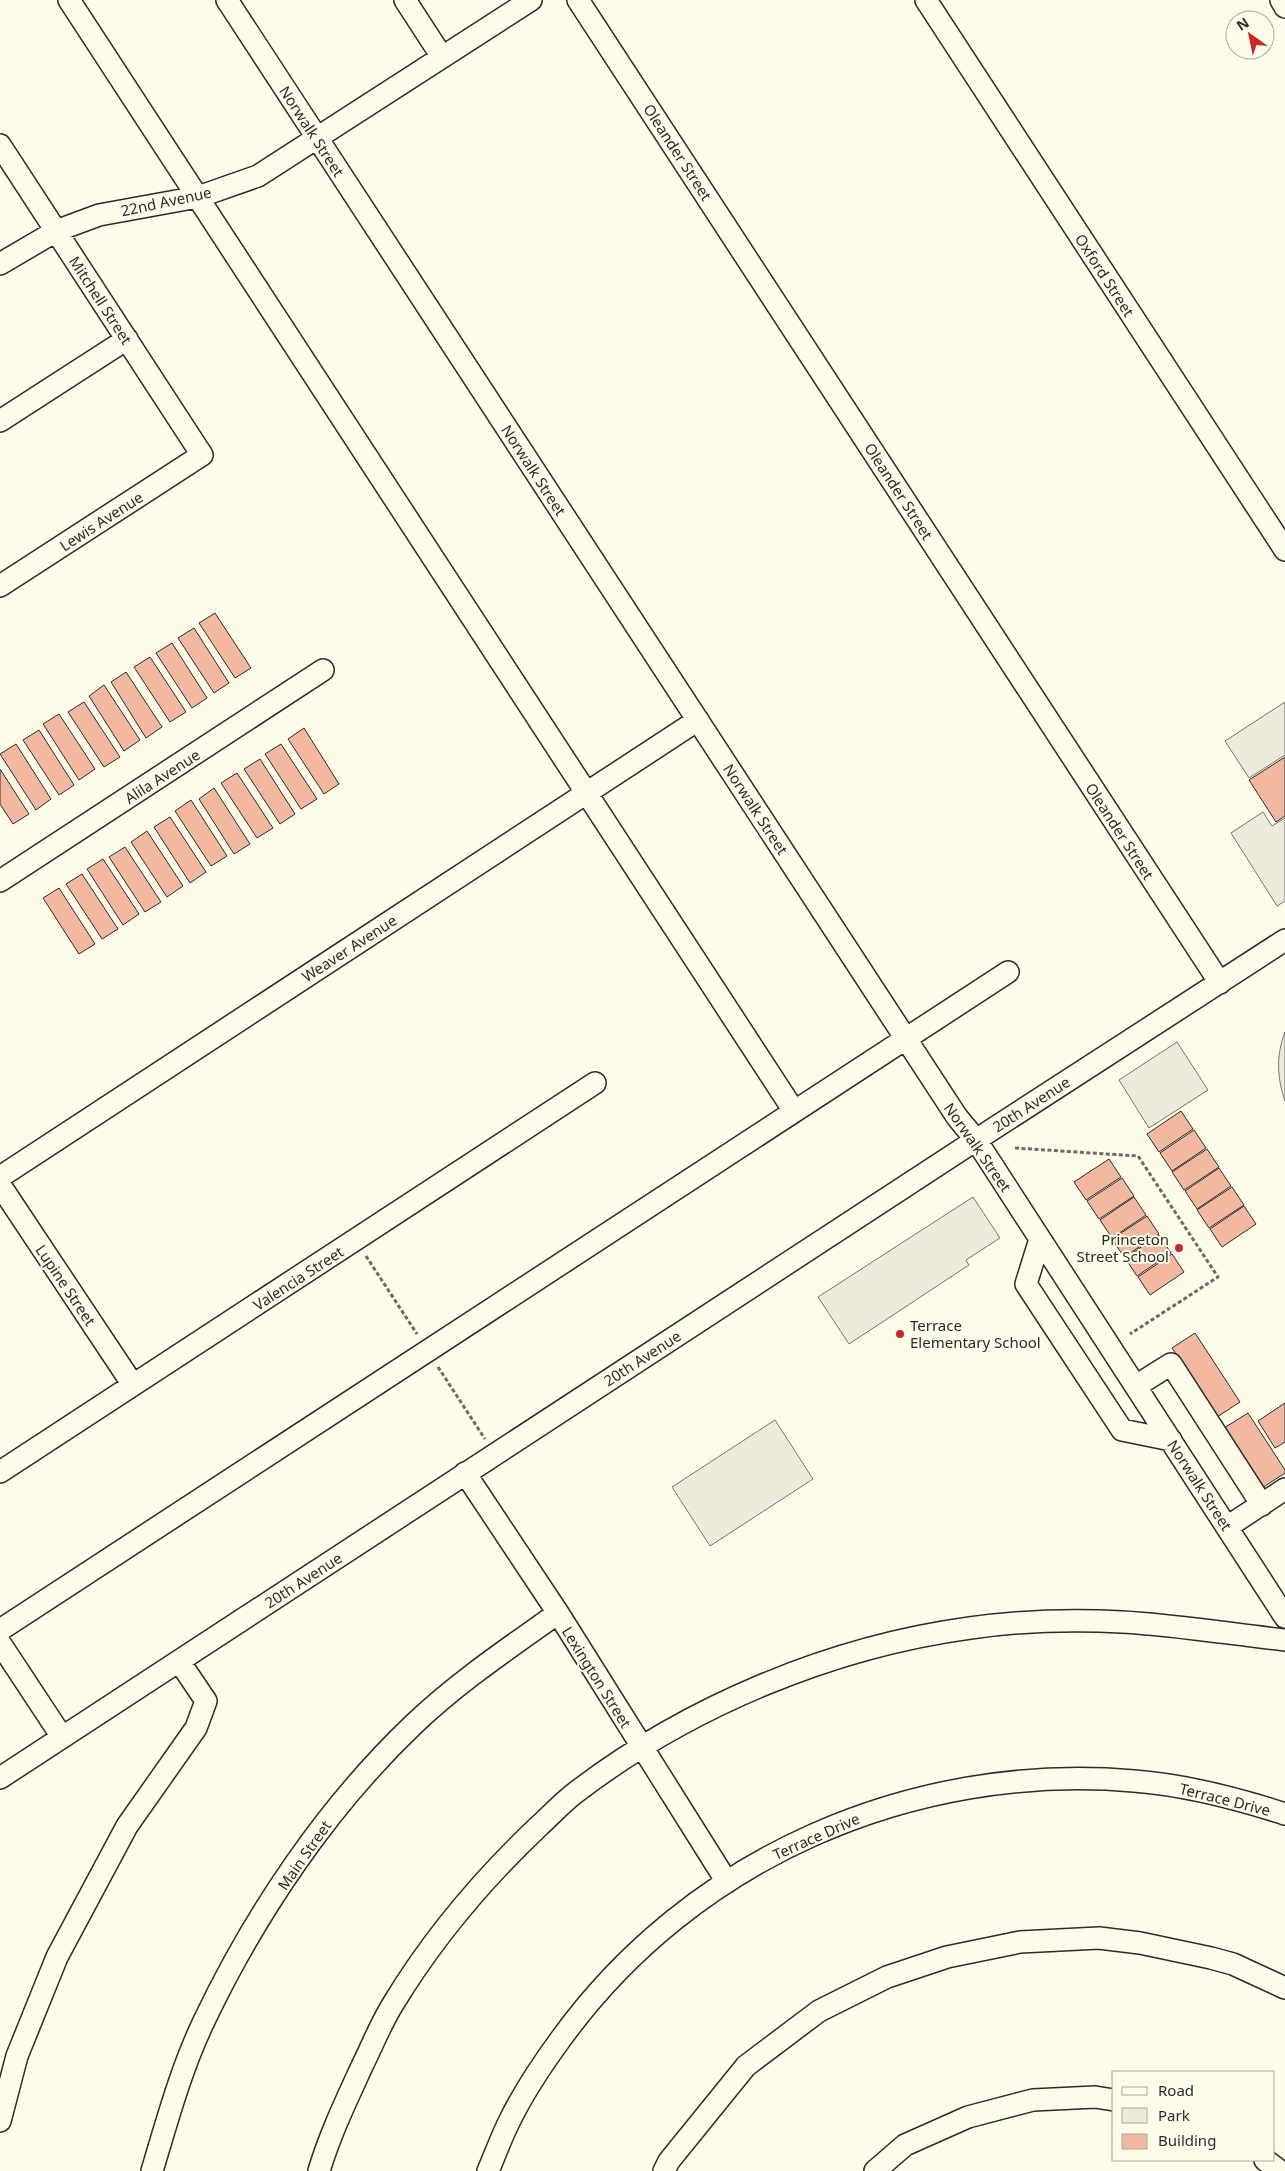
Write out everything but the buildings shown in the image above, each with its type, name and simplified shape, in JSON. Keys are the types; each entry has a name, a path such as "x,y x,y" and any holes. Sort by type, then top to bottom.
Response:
{"street":[{"path":"69,0 794,1111"},
{"name":"Norwalk Street","path":"227,0 957,1117 976,1140 1285,1617"},
{"path":"405,0 442,57"},
{"name":"22nd Avenue","path":"0,264 56,230 99,215 198,197 258,176 531,0"},
{"name":"Oleander Street","path":"578,0 1220,983"},
{"name":"Oxford Street","path":"926,0 1285,550"},
{"path":"1281,0 1285,7"},
{"name":"Mitchell Street","path":"0,145 202,455"},
{"path":"0,421 127,339"},
{"name":"Lewis Avenue","path":"0,586 202,455"},
{"name":"Alila Avenue","path":"0,881 323,670"},
{"name":"Weaver Avenue","path":"0,1177 698,720"},
{"name":"20th Avenue","path":"0,1778 1285,940"},
{"path":"0,1630 1008,972"},
{"name":"Valencia Street","path":"0,1472 595,1083"},
{"name":"Lupine Street","path":"0,1185 133,1386"},
{"path":"1040,1238 1026,1284 1031,1292 1122,1430 1171,1440"},
{"path":"1136,1386 1171,1364 1262,1505"},
{"name":"Lexington Street","path":"465,1473 558,1613 727,1882"},
{"path":"1227,1527 1285,1489"},
{"name":"Main Street","path":"152,2171 170,2108 203,2022 246,1941 295,1865 350,1792 415,1723 485,1665 558,1613"},
{"path":"319,2171 353,2086 391,2006 444,1928 502,1860 573,1794 641,1747 712,1708 775,1680 878,1647 954,1630 1069,1620 1122,1622 1285,1640"},
{"path":"0,1643 62,1737"},
{"path":"0,2121 17,2056 57,1957 127,1826 196,1728 206,1701 179,1661"},
{"name":"Terrace Drive","path":"488,2171 509,2122 526,2092 546,2060 590,2000 615,1973 664,1927 727,1882 789,1845 852,1818 916,1798 996,1784 1068,1778 1136,1781 1201,1791 1285,1814"},
{"path":"664,2171 669,2161 746,2066 812,2016 887,1977 947,1957 1020,1942 1099,1938 1140,1943 1211,1958 1233,1964 1285,1988"},
{"path":"875,2171 906,2145 968,2117 1033,2100 1095,2097 1112,2100"},
{"path":"1266,2161 1280,2171"}],"path":[{"path":"1015,1148 1138,1156 1218,1277 1130,1334"}],"green space":[{"path":"1285,1032 1285,1101 1280,1084 1279,1058"},
{"path":"775,1420 813,1479 710,1546 672,1487"}],"shaded area":[{"path":"1285,702 1285,755 1249,778 1225,741"},
{"path":"1263,812 1272,826 1285,818 1285,901 1277,906 1231,833"},
{"path":"1177,1042 1208,1090 1149,1128 1119,1080"},
{"path":"973,1197 1000,1238 966,1260 969,1265 849,1344 818,1297"}],"place":[{"name":"Princeton Street School","path":"1179,1248"},
{"name":"Terrace Elementary School","path":"900,1334"}]}
